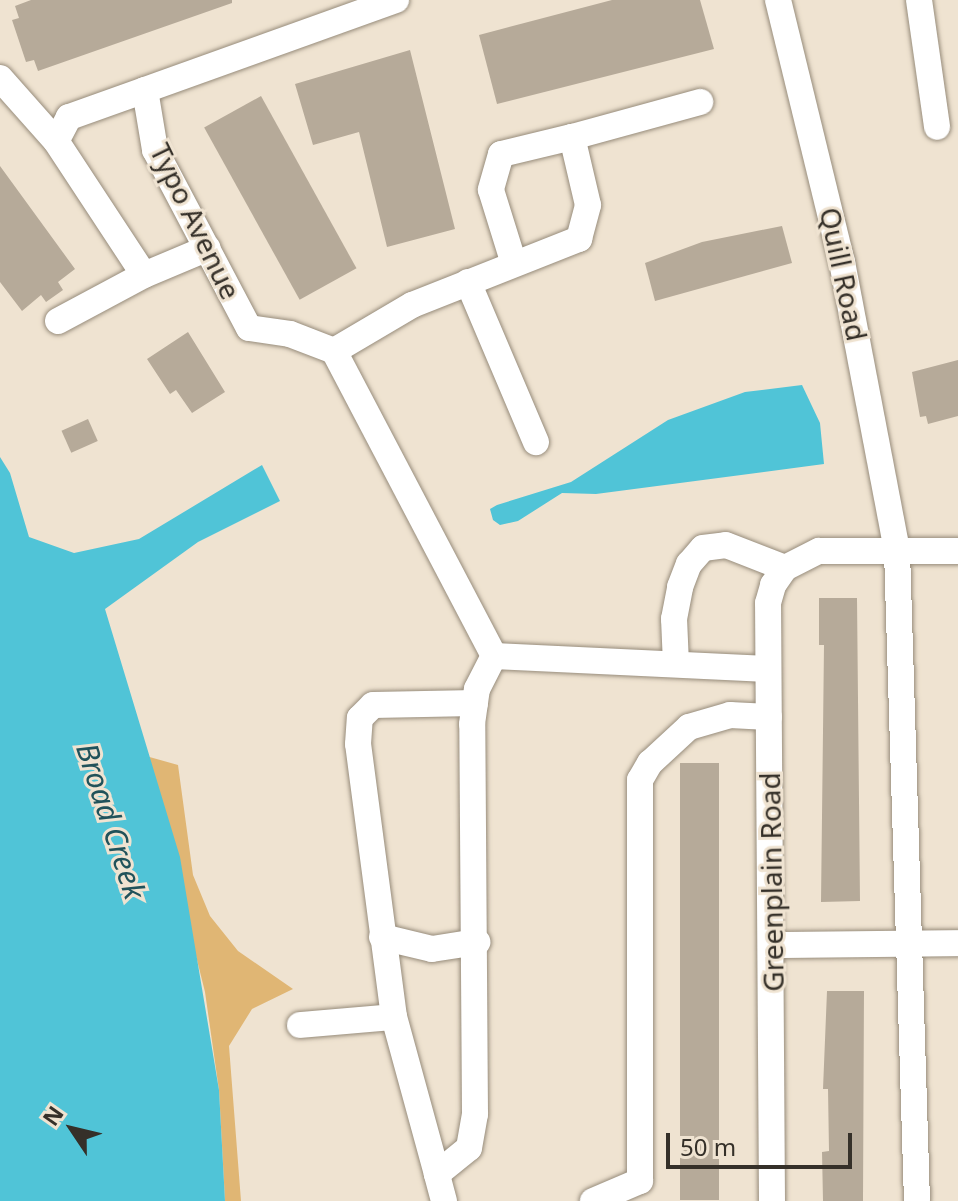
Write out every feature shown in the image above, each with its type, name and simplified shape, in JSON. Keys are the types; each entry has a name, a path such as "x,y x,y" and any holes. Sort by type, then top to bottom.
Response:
{"street":[{"path":"56,141 69,117 396,0"},
{"name":"Quill Road","path":"778,0 846,277 897,551 917,1201"},
{"path":"919,0 937,127"},
{"path":"0,78 56,141 144,275"},
{"name":"Typo Avenue","path":"145,90 155,150 249,328 290,334 334,351"},
{"path":"514,264 491,190 501,154 700,102"},
{"path":"437,1174 469,1148 475,1114 475,703 494,656 334,351 412,305 579,239 588,205 572,137"},
{"path":"58,321 144,275 208,248"},
{"path":"468,282 536,442"},
{"path":"676,664 674,619 680,587 689,564 703,548 726,545 785,568 819,551 958,551"},
{"name":"Greenplain Road","path":"772,1201 768,603 785,568"},
{"path":"494,656 768,669"},
{"path":"444,1201 394,1017 358,744 360,718 373,705 390,702 475,703"},
{"path":"593,1201 640,1191 640,780 650,763 689,727 730,715 769,717"},
{"path":"382,937 432,949 477,942"},
{"path":"772,945 958,943"},
{"path":"300,1025 394,1017"}],"shaded area":[{"path":"146,756 178,765 193,875 210,916 238,951 293,989 252,1009 229,1046 241,1201 225,1201 219,1090 205,992"}],"water":[{"path":"802,385 820,423 824,464 596,494 562,493 518,521 500,525 493,520 490,509 497,505 571,482 668,420 745,392"},
{"name":"Broad Creek","path":"0,457 10,473 29,537 74,553 139,539 262,465 280,501 198,542 105,609 180,857 219,1090 225,1201 0,1201"}],"building":[{"path":"31,0 232,0 232,3 38,71 34,60 26,62 12,20 19,18 15,6"},
{"path":"612,0 700,0 714,49 497,104 479,35"},
{"path":"410,50 455,229 387,247 359,132 313,145 295,84"},
{"path":"261,96 357,268 300,300 204,128"},
{"path":"0,166 75,269 58,282 63,290 46,302 41,295 22,311 0,282"},
{"path":"782,226 792,263 655,301 645,263 702,242"},
{"path":"188,332 225,392 192,413 176,390 170,394 147,359"},
{"path":"958,360 958,416 928,424 926,416 920,417 912,372"},
{"path":"88,419 98,441 71,453 62,431"},
{"path":"819,598 857,598 860,901 821,902 824,645 819,645"},
{"path":"680,763 719,763 719,1200 680,1200"},
{"path":"827,991 864,991 863,1201 823,1201 822,1152 829,1151 828,1089 823,1089"}]}
